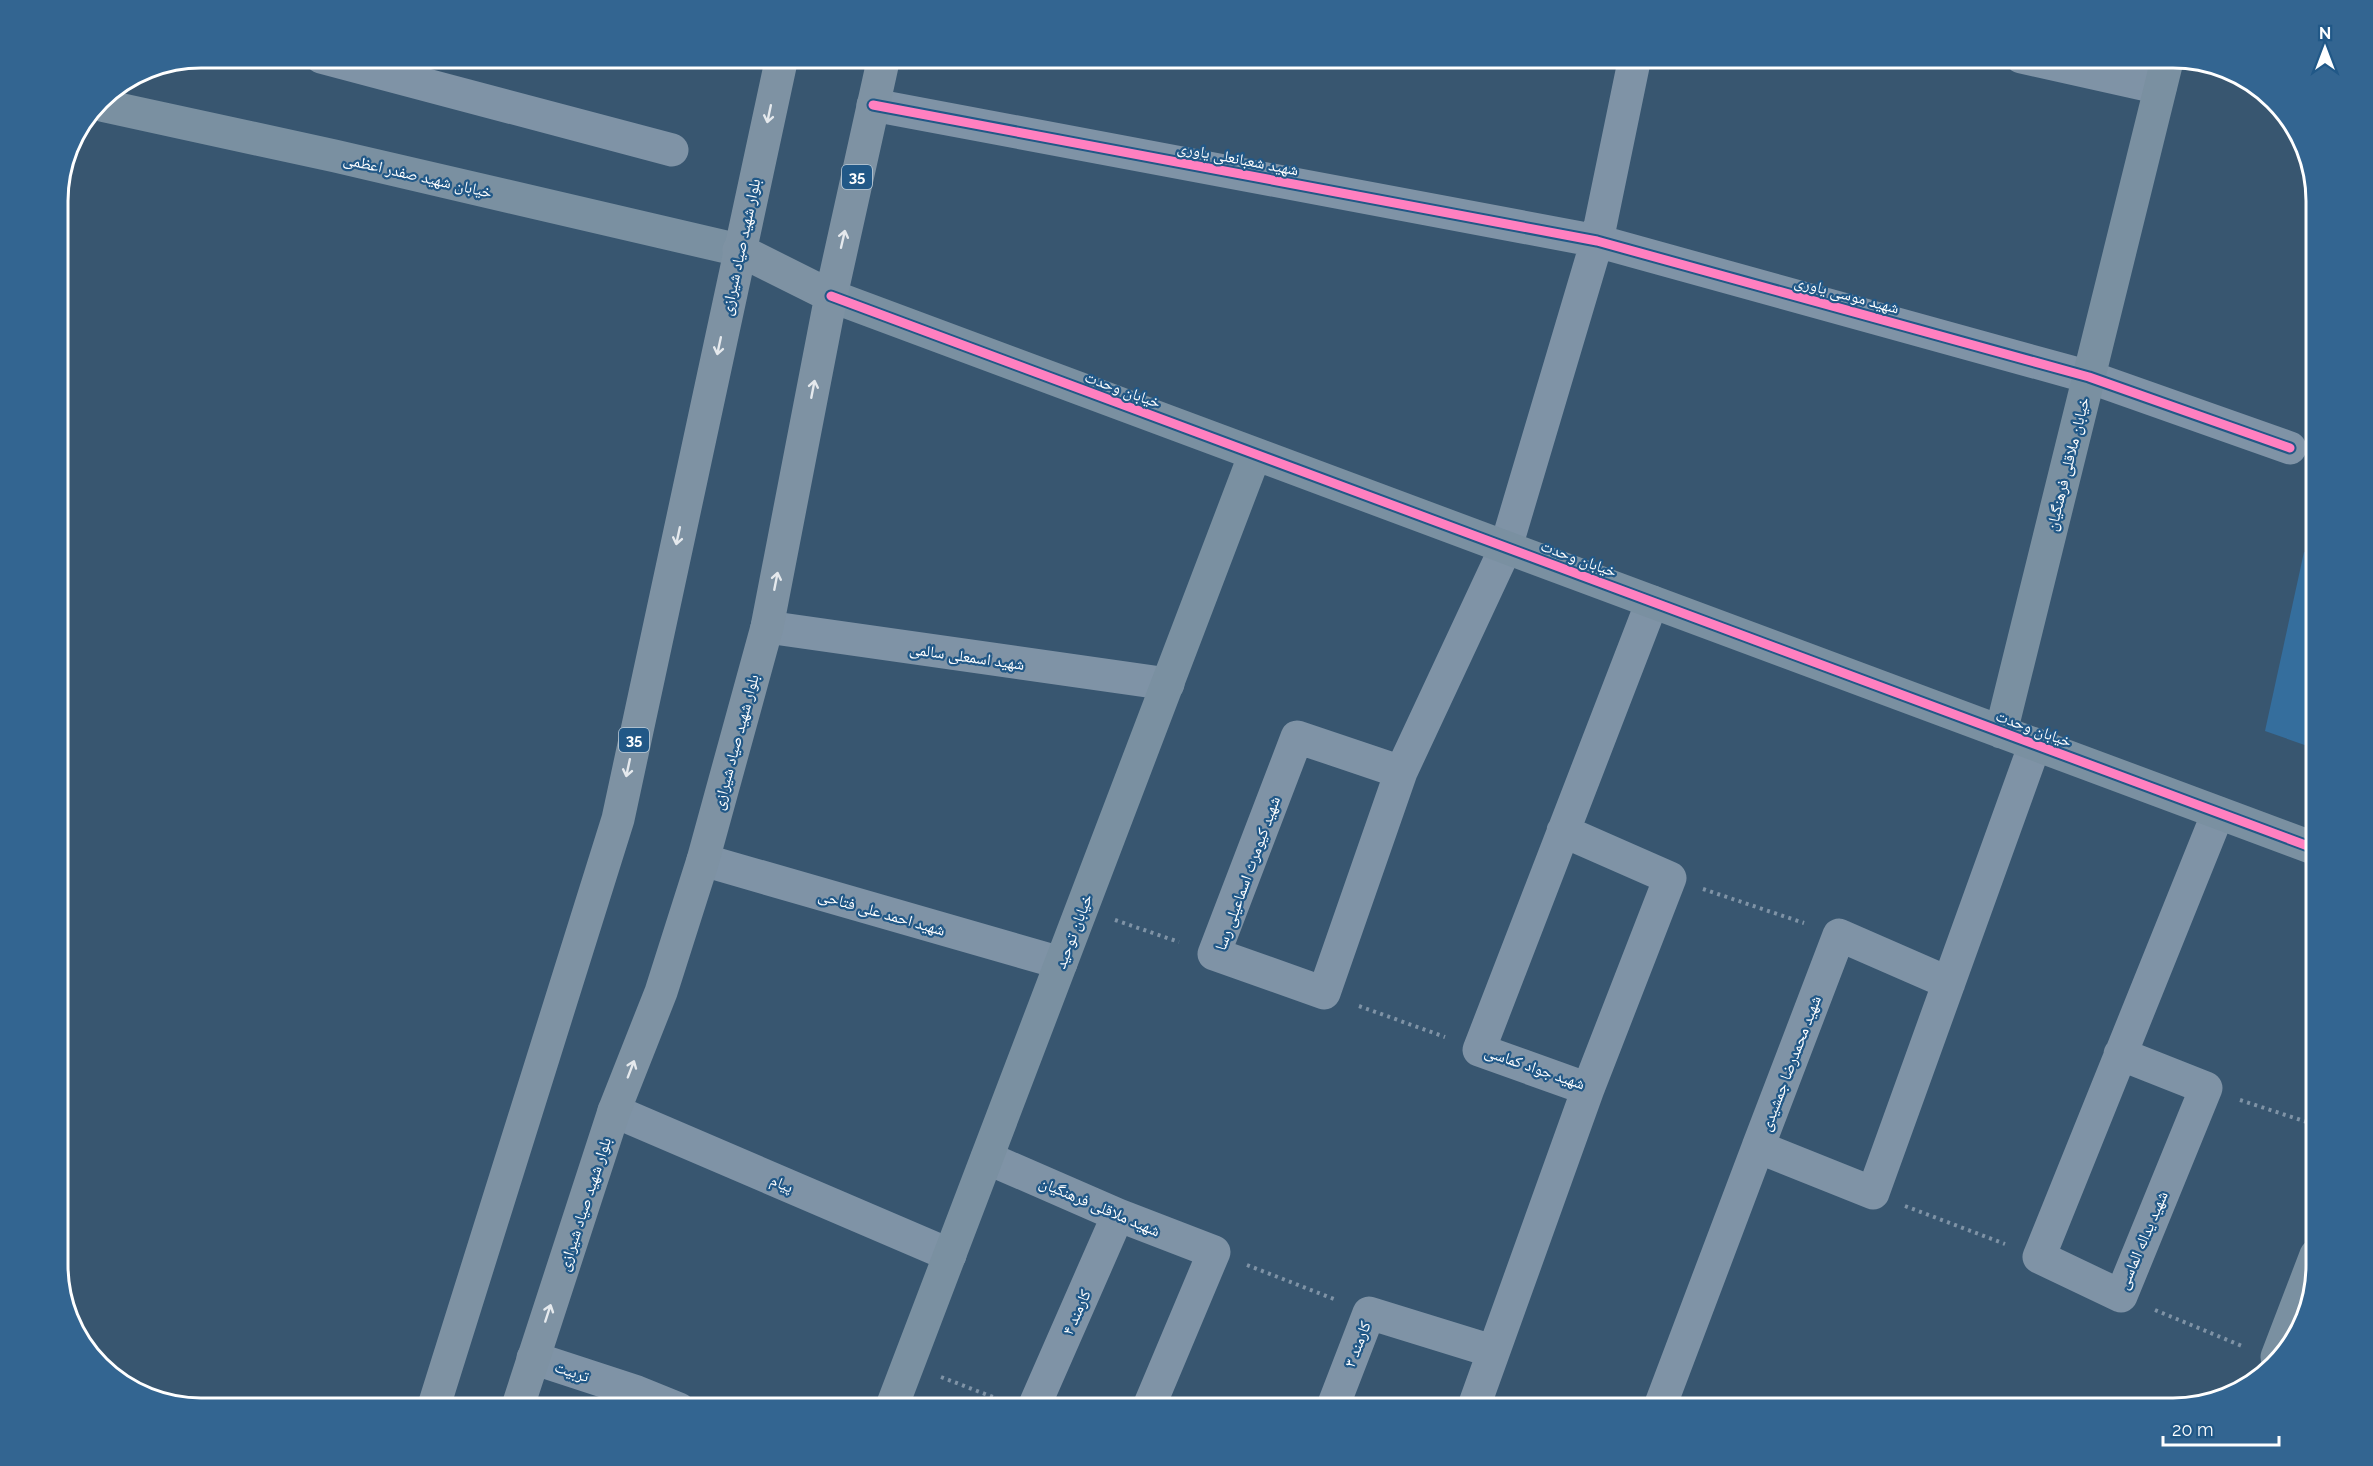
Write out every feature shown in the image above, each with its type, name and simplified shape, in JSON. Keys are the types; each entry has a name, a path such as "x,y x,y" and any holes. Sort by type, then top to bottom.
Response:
{"main road":[{"name":"بلوار شهید صیاد شیرازی","path":"436,1398 618,819 780,68"},
{"name":"بلوار شهید صیاد شیرازی","path":"520,1398 614,1111 661,992 703,861 767,627 831,296 881,68"},
{"path":"739,250 831,296"}],"street":[{"path":"363,68 672,150"},
{"path":"1324,993 1401,772 1506,547 1598,240 1633,68"},
{"path":"2070,68 2160,88"},
{"name":"خیابان ملاقلی فرهنگیان","path":"2001,732 2165,68"},
{"name":"شهید شعبانعلی یاوری","path":"873,105 1598,240"},
{"name":"خیابان شهید صفدر اعظمی","path":"107,107 335,156 739,250"},
{"name":"شهید موسی یاوری","path":"1598,240 2089,377 2290,448"},
{"name":"خیابان وحدت","path":"831,296 2306,845"},
{"name":"خیابان توحید","path":"895,1398 1255,454"},
{"name":"شهید جواد کماسی","path":"1652,602 1479,1050 1588,1089 1670,878"},
{"name":"شهید اسمعلی سالمی","path":"767,627 1168,684"},
{"name":"شهید کیومرث اسماعیلی رسا","path":"1324,993 1214,954 1297,737 1401,772"},
{"path":"1873,1194 2035,744"},
{"path":"2039,1257 2218,813"},
{"path":"1563,831 1670,878"},
{"name":"شهید احمد علی فتاحی","path":"703,861 1061,963"},
{"path":"1839,935 1949,983"},
{"name":"شهید محمدرضا جمشیدی","path":"1839,935 1758,1148 1873,1194"},
{"path":"2120,1054 2206,1088"},
{"name":"شهید یداله الماسی","path":"2039,1257 2121,1296 2206,1088"},
{"path":"1477,1398 1588,1089"},
{"name":"پیام","path":"614,1111 950,1255"},
{"path":"1664,1398 1758,1148"},
{"name":"شهید ملاقلی فرهنگیان","path":"987,1158 1118,1215 1214,1252"},
{"name":"کارمند ۴","path":"1022,1398 1118,1215"},
{"path":"1153,1398 1214,1252"},
{"path":"2265,1354 2305,1277"},
{"path":"1369,1313 1492,1351"},
{"name":"کارمند ۳","path":"1336,1398 1369,1313"},
{"name":"تربیت","path":"533,1358 652,1398"}],"path":[{"path":"1670,878 1839,935"},
{"path":"1082,908 1214,954"},
{"path":"1324,993 1479,1050"},
{"path":"2206,1088 2306,1122"},
{"path":"1873,1194 2039,1257"},
{"path":"1214,1252 1369,1313"},
{"path":"2121,1296 2265,1354"},
{"path":"908,1365 999,1398"}],"shaded area":[{"path":"2304,552 2305,552 2306,745 2265,731"}],"cycle path":[{"path":"873,105 1597,241 2089,377 2290,448"},
{"path":"831,296 2306,845"}]}
